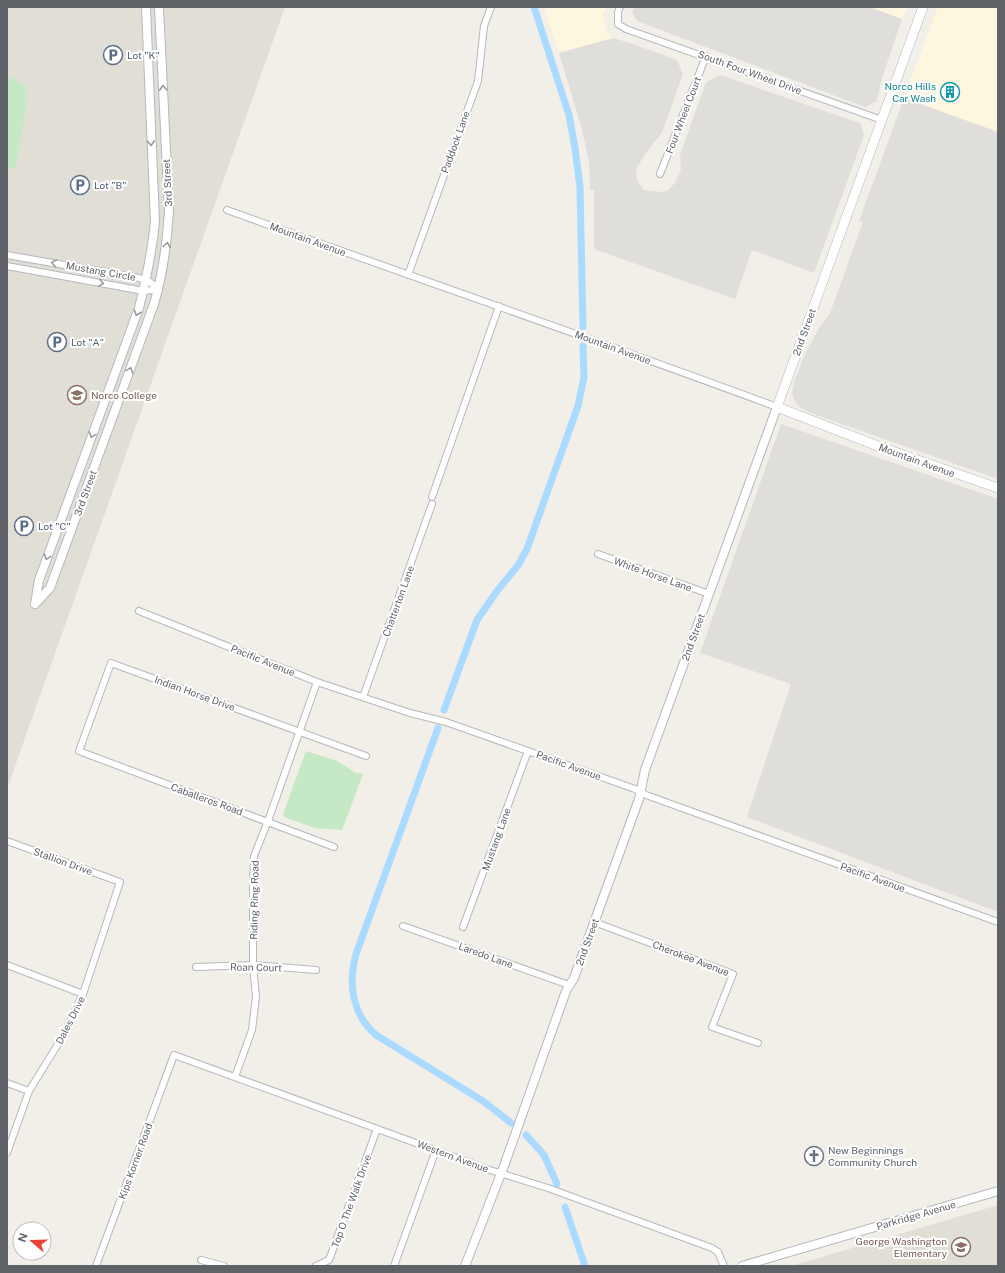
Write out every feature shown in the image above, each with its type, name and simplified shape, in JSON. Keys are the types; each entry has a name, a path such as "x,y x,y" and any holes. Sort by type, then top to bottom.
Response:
{"main road":[{"name":"2nd Street","path":"777,407 923,7"},
{"name":"Mountain Avenue","path":"777,407 883,448 998,488"}],"street":[{"name":"3rd Street","path":"146,7 155,222 147,280 137,316 39,580 35,604 50,588 159,289 167,244 168,211 159,7"},
{"name":"Paddock Lane","path":"408,275 478,81 484,26 491,7"},
{"name":"South Four Wheel Drive","path":"620,7 618,12 618,24 626,29 706,56 882,120"},
{"name":"Four Wheel Court","path":"660,174 706,56"},
{"path":"150,104 164,105"},
{"name":"Mountain Avenue","path":"227,210 593,339 777,407"},
{"name":"Mustang Circle","path":"7,255 147,280 159,289"},
{"name":"Mustang Circle","path":"7,266 144,291 159,289"},
{"path":"432,497 500,306"},
{"name":"2nd Street","path":"465,1266 520,1122 566,991 574,978 641,792 645,770 777,407"},
{"name":"Chatterton Lane","path":"363,697 432,504"},
{"name":"White Horse Lane","path":"598,554 709,594"},
{"name":"Pacific Avenue","path":"139,612 317,682 410,713 446,722 998,922"},
{"name":"Indian Horse Drive","path":"79,751 111,663 366,756"},
{"name":"Riding Ring Road","path":"235,1077 252,1030 256,997 253,965 252,887 254,856 268,821 317,682"},
{"name":"Caballeros Road","path":"79,751 334,847"},
{"name":"Mustang Lane","path":"463,927 528,751"},
{"name":"Stallion Drive","path":"7,841 120,882"},
{"name":"Dales Drive","path":"7,1154 29,1091 63,1036 83,994 120,882"},
{"name":"Cherokee Avenue","path":"594,922 733,974 712,1027 758,1043"},
{"name":"Laredo Lane","path":"403,926 569,985"},
{"name":"Roan Court","path":"196,967 253,965 316,970"},
{"path":"7,966 83,994"},
{"name":"Western Avenue","path":"174,1055 712,1248 718,1252 724,1266"},
{"name":"Kips Korner Road","path":"96,1266 174,1055"},
{"path":"7,1083 29,1091"},
{"name":"Top O The Walk Drive","path":"316,1266 329,1260 378,1129"},
{"path":"394,1266 436,1150"},
{"name":"Parkridge Avenue","path":"742,1266 998,1191"},
{"path":"201,1260 224,1266"}],"shaded area":[{"name":"Norco College","path":"7,7 285,7 9,783 7,782"},
{"path":"544,7 607,7 603,14 603,19 607,32 613,38 559,53"},
{"path":"634,7 869,7 902,19 881,81 877,101 865,107 637,21 632,13"},
{"path":"869,7 907,7 902,19"},
{"path":"938,7 998,7 998,132 904,98"},
{"path":"613,38 677,60 683,74 662,133 637,167 636,176 638,182 644,190 661,192 667,191 675,183 681,169 680,155 706,82 720,75 860,123 864,135 814,273 752,250 735,299 594,249 594,190 590,190 589,163 582,129 559,53"},
{"path":"904,98 998,132 998,479 816,415 802,409 795,402 792,393 794,382 805,354 819,328 830,313 863,222 859,221"},
{"path":"781,424 998,499 998,912 747,817 791,684 700,653"},
{"path":"998,1205 998,1266 791,1266 920,1228"}],"green space":[{"path":"7,75 26,87 25,89 28,94 16,166 7,172"},
{"path":"306,751 337,761 356,773 363,774 342,830 315,828 284,817 283,814"}],"waterway":[{"path":"534,7 569,115 575,148 580,187 583,327"},
{"path":"444,710 477,620 497,591 519,564 527,549 578,406 584,377 583,346"},
{"path":"438,728 356,954 352,976 354,998 362,1018 376,1035 483,1101 511,1123"},
{"path":"526,1135 544,1155 557,1184"},
{"path":"565,1207 585,1266"}],"place":[{"name":"Lot \"K\"","path":"113,55"},
{"name":"Norco Hills Car Wash","path":"950,92"},
{"name":"Lot \"B\"","path":"80,185"},
{"name":"Lot \"A\"","path":"57,342"},
{"name":"Norco College","path":"77,395"},
{"name":"Lot \"C\"","path":"24,526"},
{"name":"New Beginnings Community Church","path":"814,1156"},
{"name":"George Washington Elementary","path":"961,1247"}]}
